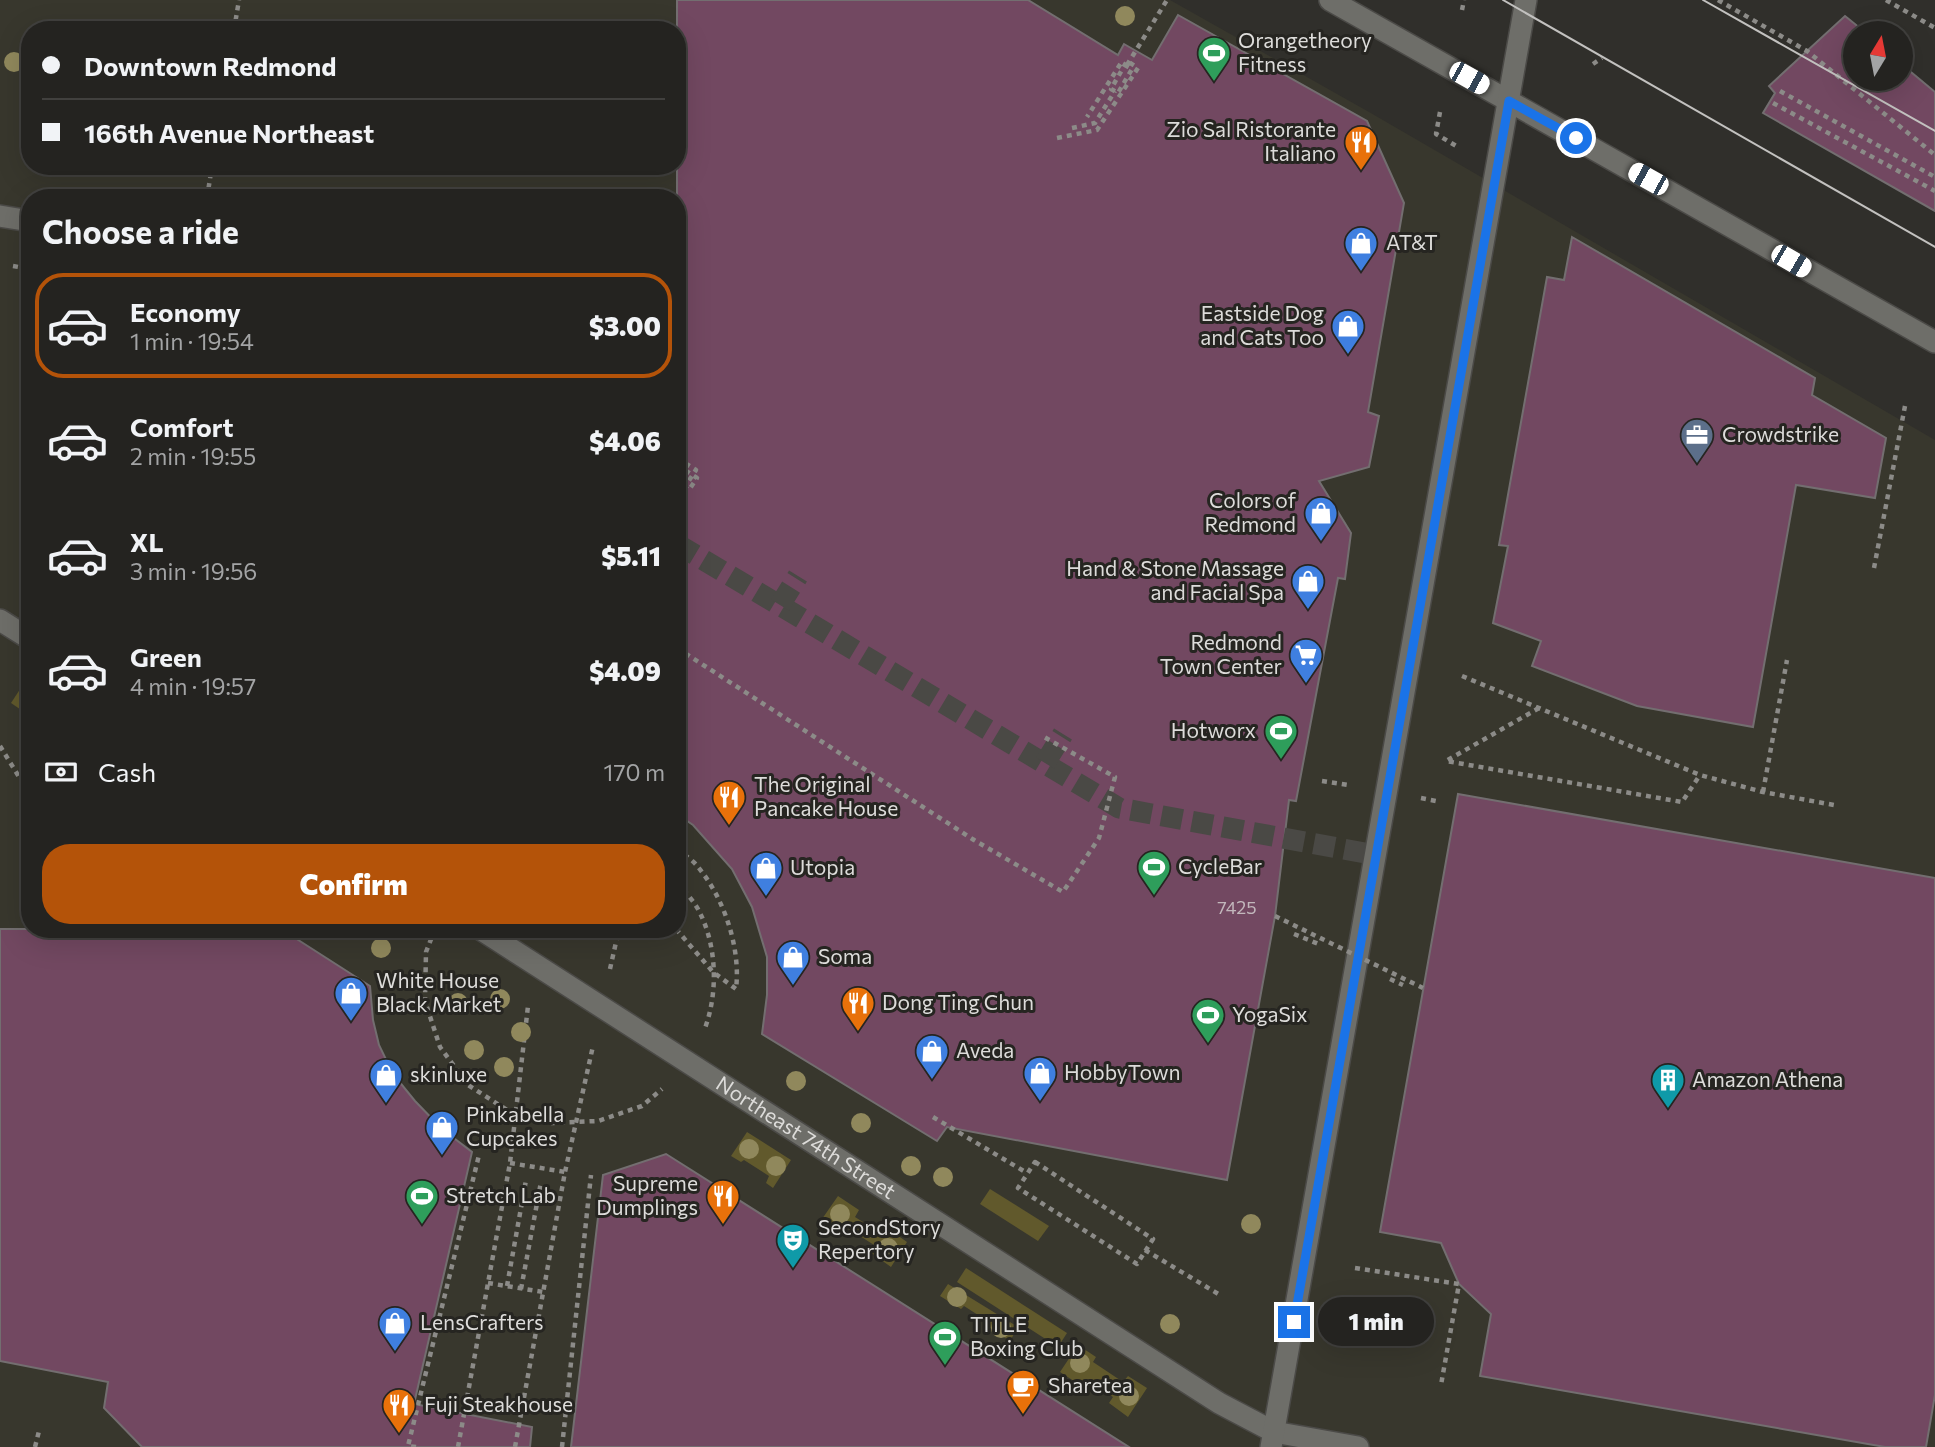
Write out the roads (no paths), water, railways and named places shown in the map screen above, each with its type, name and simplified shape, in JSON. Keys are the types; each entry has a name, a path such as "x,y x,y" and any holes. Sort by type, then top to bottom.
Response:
{"street":[{"path":"1330,0 1935,342"},
{"path":"1273,1439 1526,0"},
{"path":"0,216 21,220"},
{"path":"0,620 21,633"},
{"name":"Northeast 74th Street","path":"494,938 1273,1439 1358,1447"}],"tunnel":[{"path":"686,549 1119,808 1376,855"},
{"path":"780,605 798,576"},
{"path":"1045,763 1063,734"}],"tram line":[{"path":"1503,0 1935,247"},
{"path":"1703,0 1935,131"}],"place":[{"name":"Orangetheory Fitness","path":"1214,83"},
{"name":"Zio Sal Ristorante Italiano","path":"1361,172"},
{"name":"AT&T","path":"1361,273"},
{"name":"Eastside Dog and Cats Too","path":"1348,356"},
{"name":"Crowdstrike","path":"1697,465"},
{"name":"Colors of Redmond","path":"1321,543"},
{"name":"Hand & Stone Massage and Facial Spa","path":"1308,611"},
{"name":"Redmond Town Center","path":"1306,685"},
{"name":"Hotworx","path":"1281,761"},
{"name":"The Original Pancake House","path":"729,827"},
{"name":"CycleBar","path":"1154,897"},
{"name":"Utopia","path":"766,898"},
{"name":"Soma","path":"793,987"},
{"name":"White House Black Market","path":"351,1023"},
{"name":"Dong Ting Chun","path":"858,1033"},
{"name":"YogaSix","path":"1208,1045"},
{"name":"Aveda","path":"932,1081"},
{"name":"HobbyTown","path":"1040,1103"},
{"name":"skinluxe","path":"386,1105"},
{"name":"Amazon Athena","path":"1668,1110"},
{"name":"Pinkabella Cupcakes","path":"442,1157"},
{"name":"Stretch Lab","path":"422,1226"},
{"name":"Supreme Dumplings","path":"723,1226"},
{"name":"SecondStory Repertory","path":"793,1270"},
{"name":"LensCrafters","path":"395,1353"},
{"name":"TITLE Boxing Club","path":"945,1367"},
{"name":"Sharetea","path":"1023,1416"},
{"name":"Fuji Steakhouse","path":"399,1435"}]}
